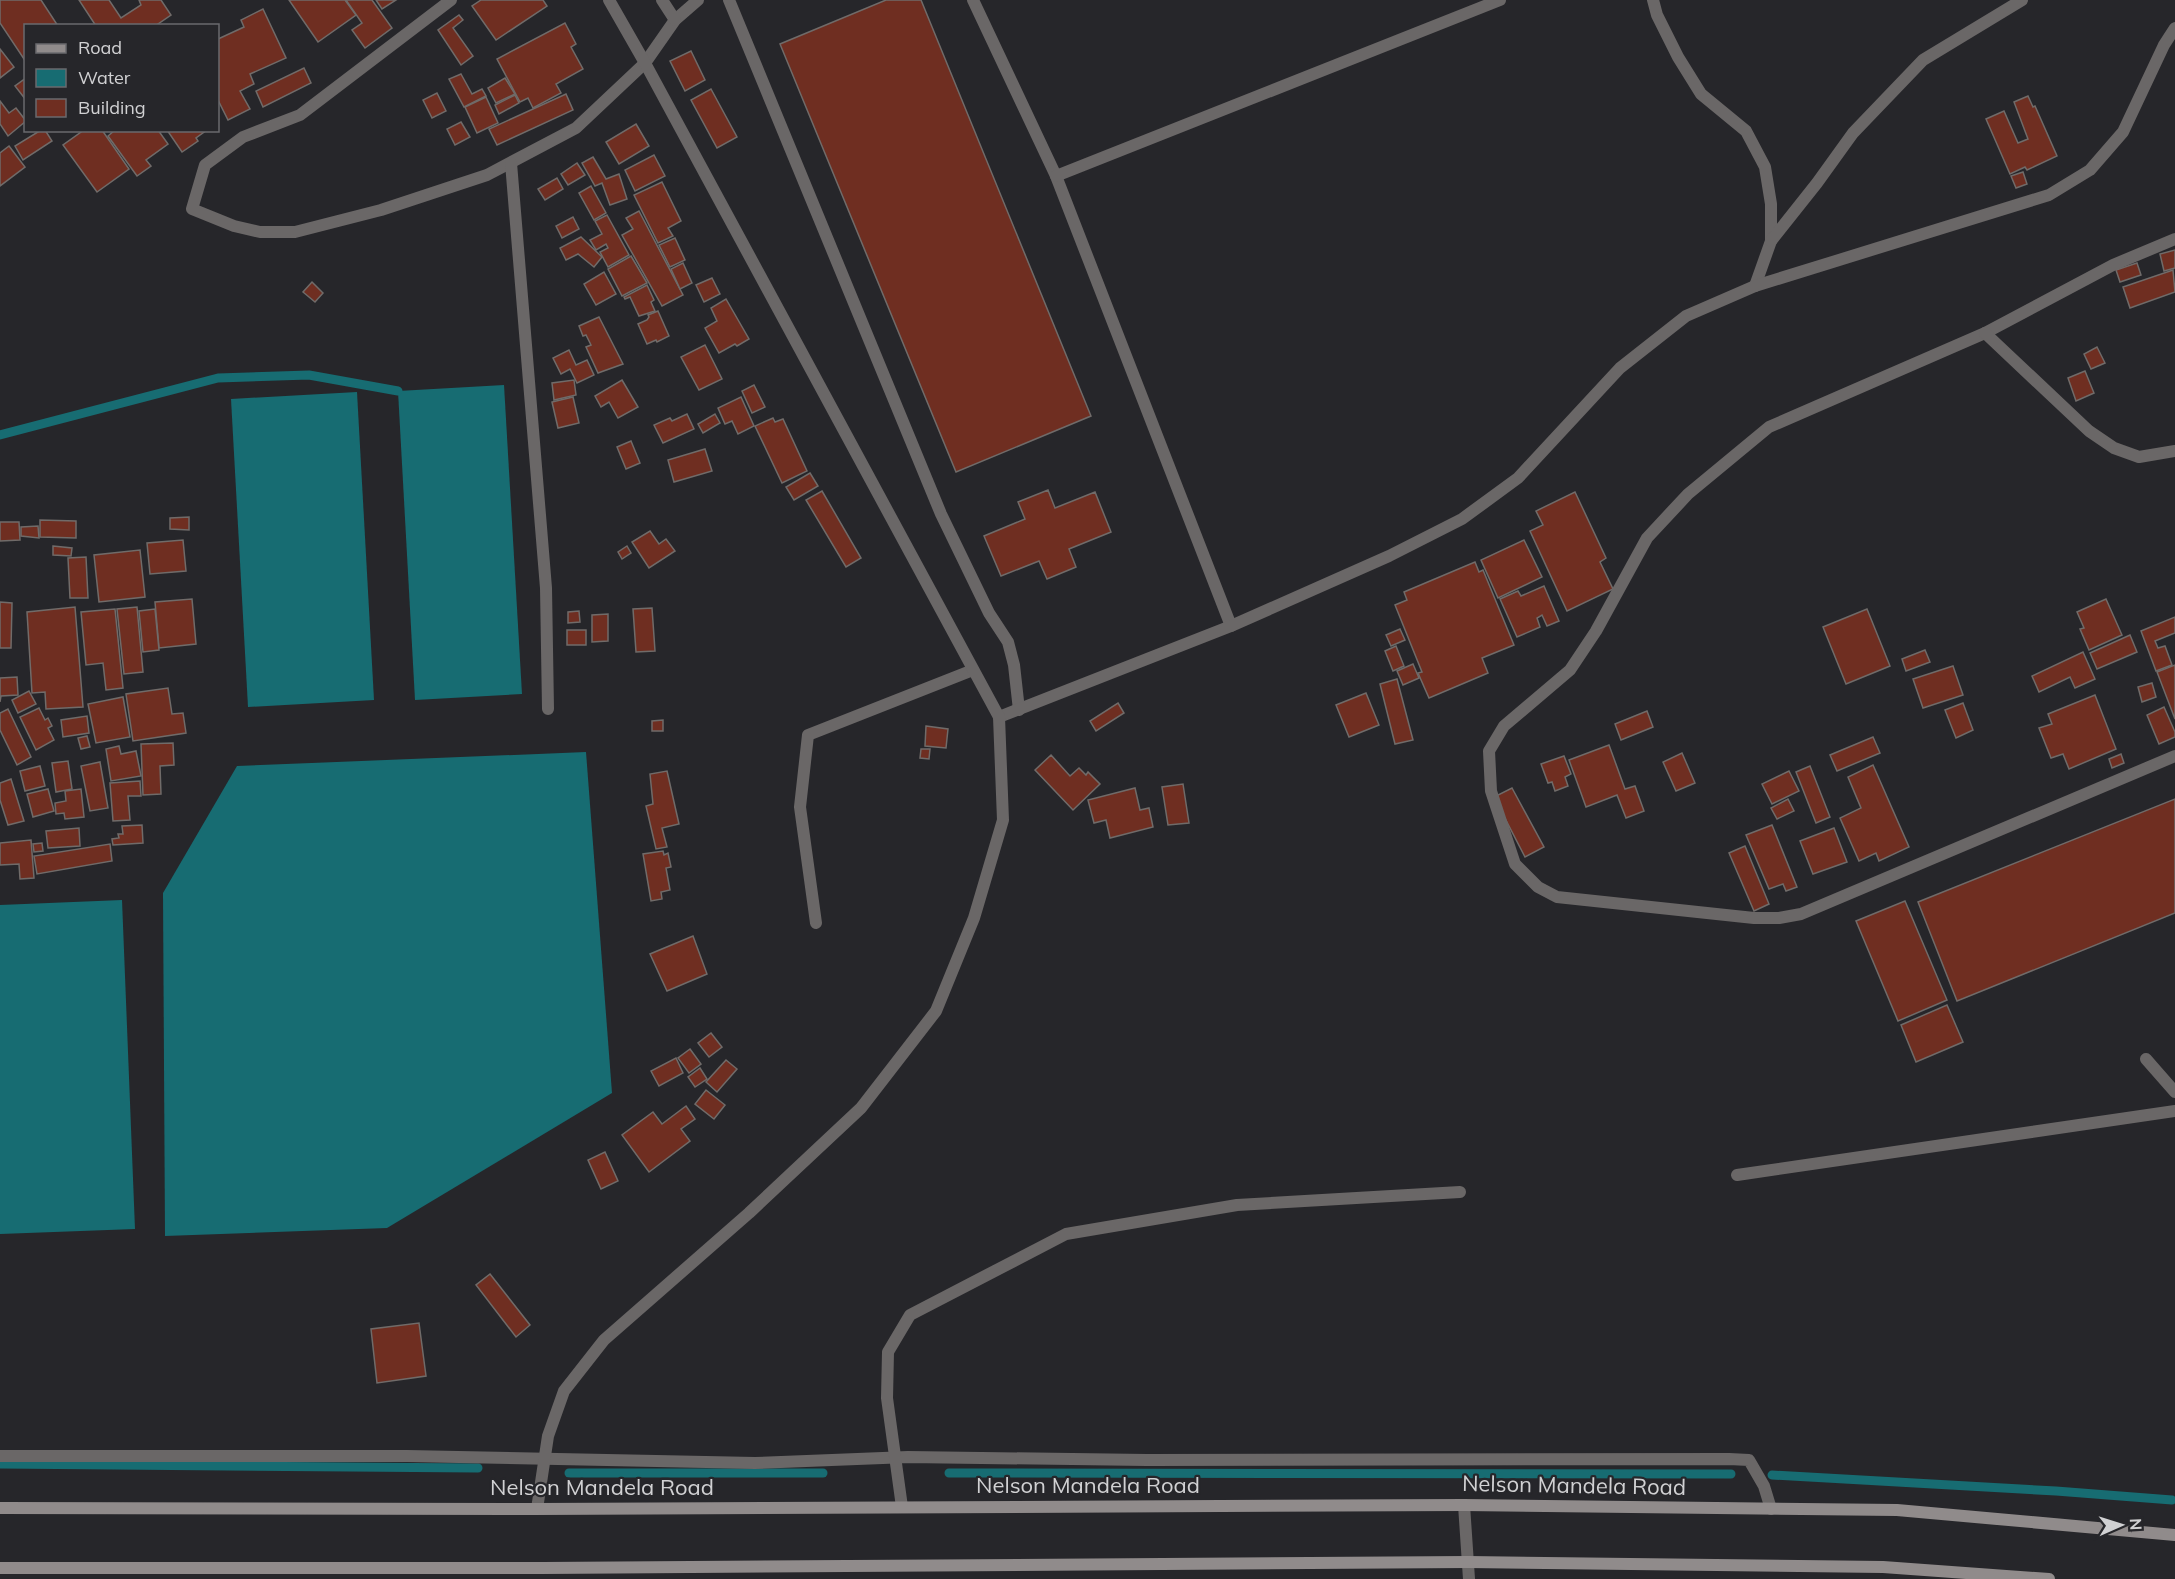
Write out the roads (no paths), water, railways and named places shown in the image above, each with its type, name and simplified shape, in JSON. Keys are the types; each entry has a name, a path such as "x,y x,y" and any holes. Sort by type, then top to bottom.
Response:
{"main road":[{"name":"Nelson Mandela Road","path":"0,1508 537,1509 1464,1504 1897,1510 2175,1535"},
{"path":"0,1568 554,1568 1467,1562 1882,1568 2049,1579"}],"street":[{"path":"451,0 300,115 243,137 205,165 192,209 234,226 260,232 295,232 403,203 487,175 576,128 645,63 675,21 698,0"},
{"path":"537,1509 548,1436 564,1391 604,1340 749,1213 861,1108 936,1011 974,918 1003,820 999,717 609,0"},
{"path":"662,0 675,21"},
{"path":"729,0 941,514 989,613 1008,642 1014,665 1019,710"},
{"path":"973,0 1056,176 1231,626"},
{"path":"1056,176 1500,0"},
{"path":"1653,0 1657,15 1678,57 1701,94 1746,131 1765,167 1771,204 1771,241"},
{"path":"1755,286 1771,241 1853,133 1923,60 2022,0"},
{"path":"999,717 1231,626 1389,556 1462,519 1518,478 1628,362 1686,316 1755,286 2049,195 2090,170 2123,132 2164,45 2175,28"},
{"path":"511,163 546,588 548,709"},
{"path":"2175,239 2113,265 1985,333 1769,427 1688,494 1647,538 1596,631 1570,670 1504,726 1489,751 1491,791 1515,864 1538,887 1557,897 1754,918 1779,918 1801,914 2175,756"},
{"path":"1985,333 2089,431 2114,448 2139,458 2175,451"},
{"path":"816,923 800,807 808,735 973,670"},
{"path":"2146,1059 2175,1092"},
{"path":"1737,1175 2175,1111"},
{"path":"902,1507 887,1398 888,1352 910,1315 1066,1234 1237,1205 1460,1192"},
{"path":"0,1456 407,1456 755,1463 895,1458 1729,1459 1749,1460 1764,1486 1771,1509"},
{"path":"1464,1504 1468,1579"}],"water":[{"path":"504,385 522,694 415,700 398,391"},
{"path":"357,392 374,700 248,707 231,399"},
{"path":"586,752 612,1093 387,1228 165,1236 163,893 237,766"},
{"path":"122,900 135,1229 0,1234 0,905"}],"waterway":[{"path":"0,435 218,378 309,375 398,391"},
{"path":"0,1464 478,1468"},
{"path":"569,1473 823,1473"},
{"path":"949,1473 1731,1474"},
{"path":"1772,1475 2172,1500"}]}
